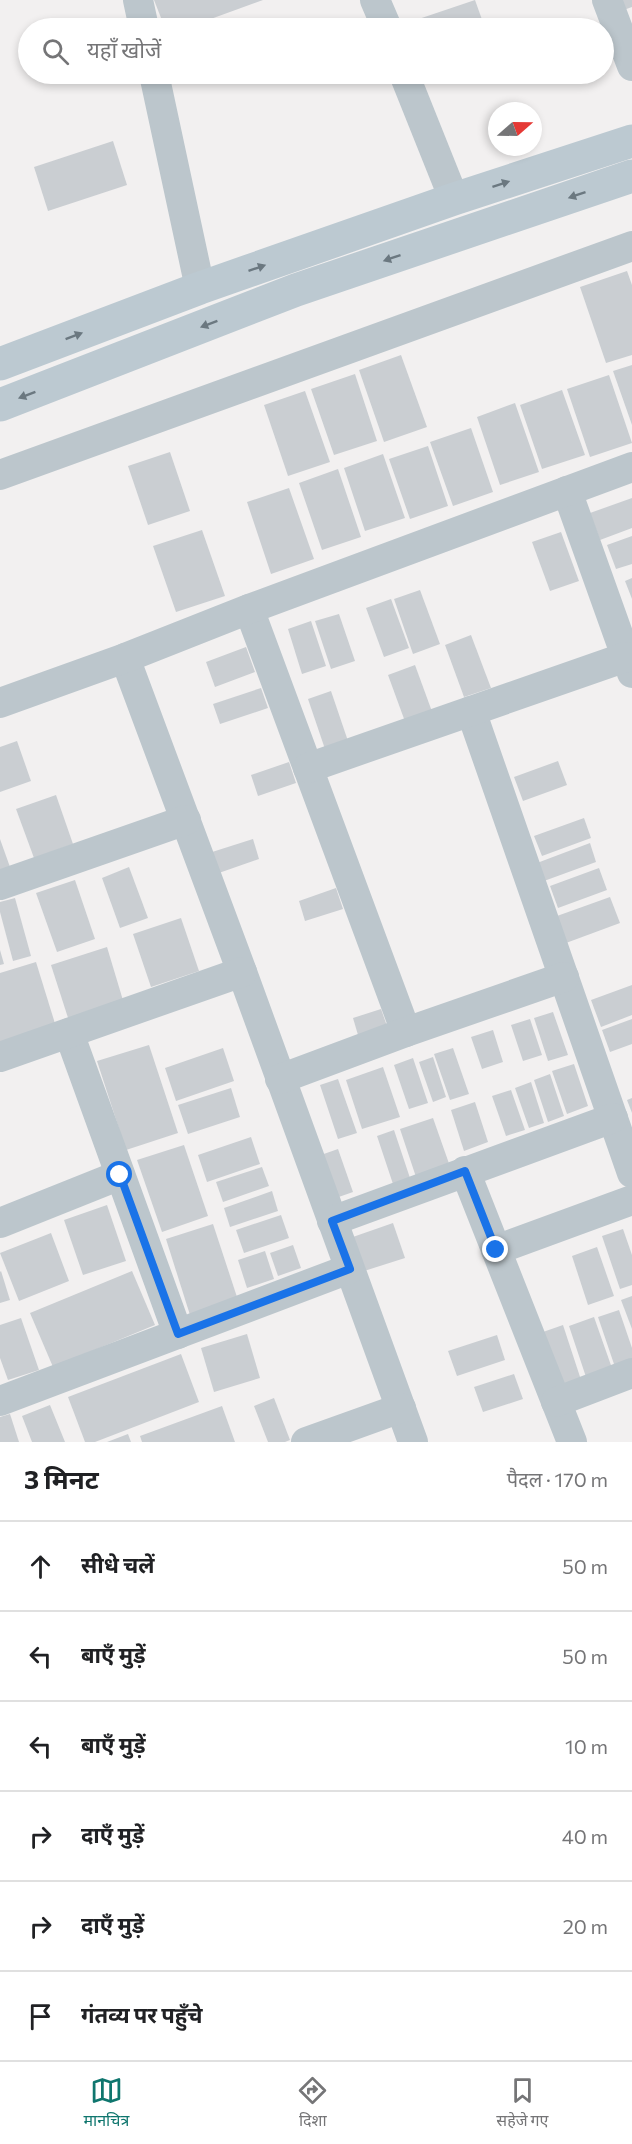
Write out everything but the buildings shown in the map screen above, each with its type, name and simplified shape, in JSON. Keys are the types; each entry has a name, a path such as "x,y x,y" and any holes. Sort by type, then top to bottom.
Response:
{"street":[{"path":"138,0 142,18"},
{"path":"375,0 383,18"},
{"path":"607,0 614,18"},
{"path":"614,18 632,66"},
{"path":"156,84 200,288"},
{"path":"408,84 454,199"},
{"path":"0,364 200,288 454,199 632,141"},
{"path":"0,405 296,290 632,176"},
{"path":"0,475 632,246"},
{"path":"0,703 632,467"},
{"path":"308,768 471,711 629,665 567,491"},
{"path":"249,609 406,1032"},
{"path":"125,658 413,1442"},
{"path":"471,711 632,1173"},
{"path":"0,885 186,819"},
{"path":"0,1057 242,972"},
{"path":"280,1079 564,977"},
{"path":"69,1033 178,1334"},
{"path":"332,1221 613,1118"},
{"path":"465,1171 572,1442"},
{"path":"0,1222 120,1175"},
{"path":"496,1250 632,1200"},
{"path":"0,1401 350,1269"},
{"path":"556,1402 632,1373"},
{"path":"306,1442 401,1408"}],"route":[{"path":"120,1175 178,1334 350,1269 332,1221 465,1171 496,1250"}]}
